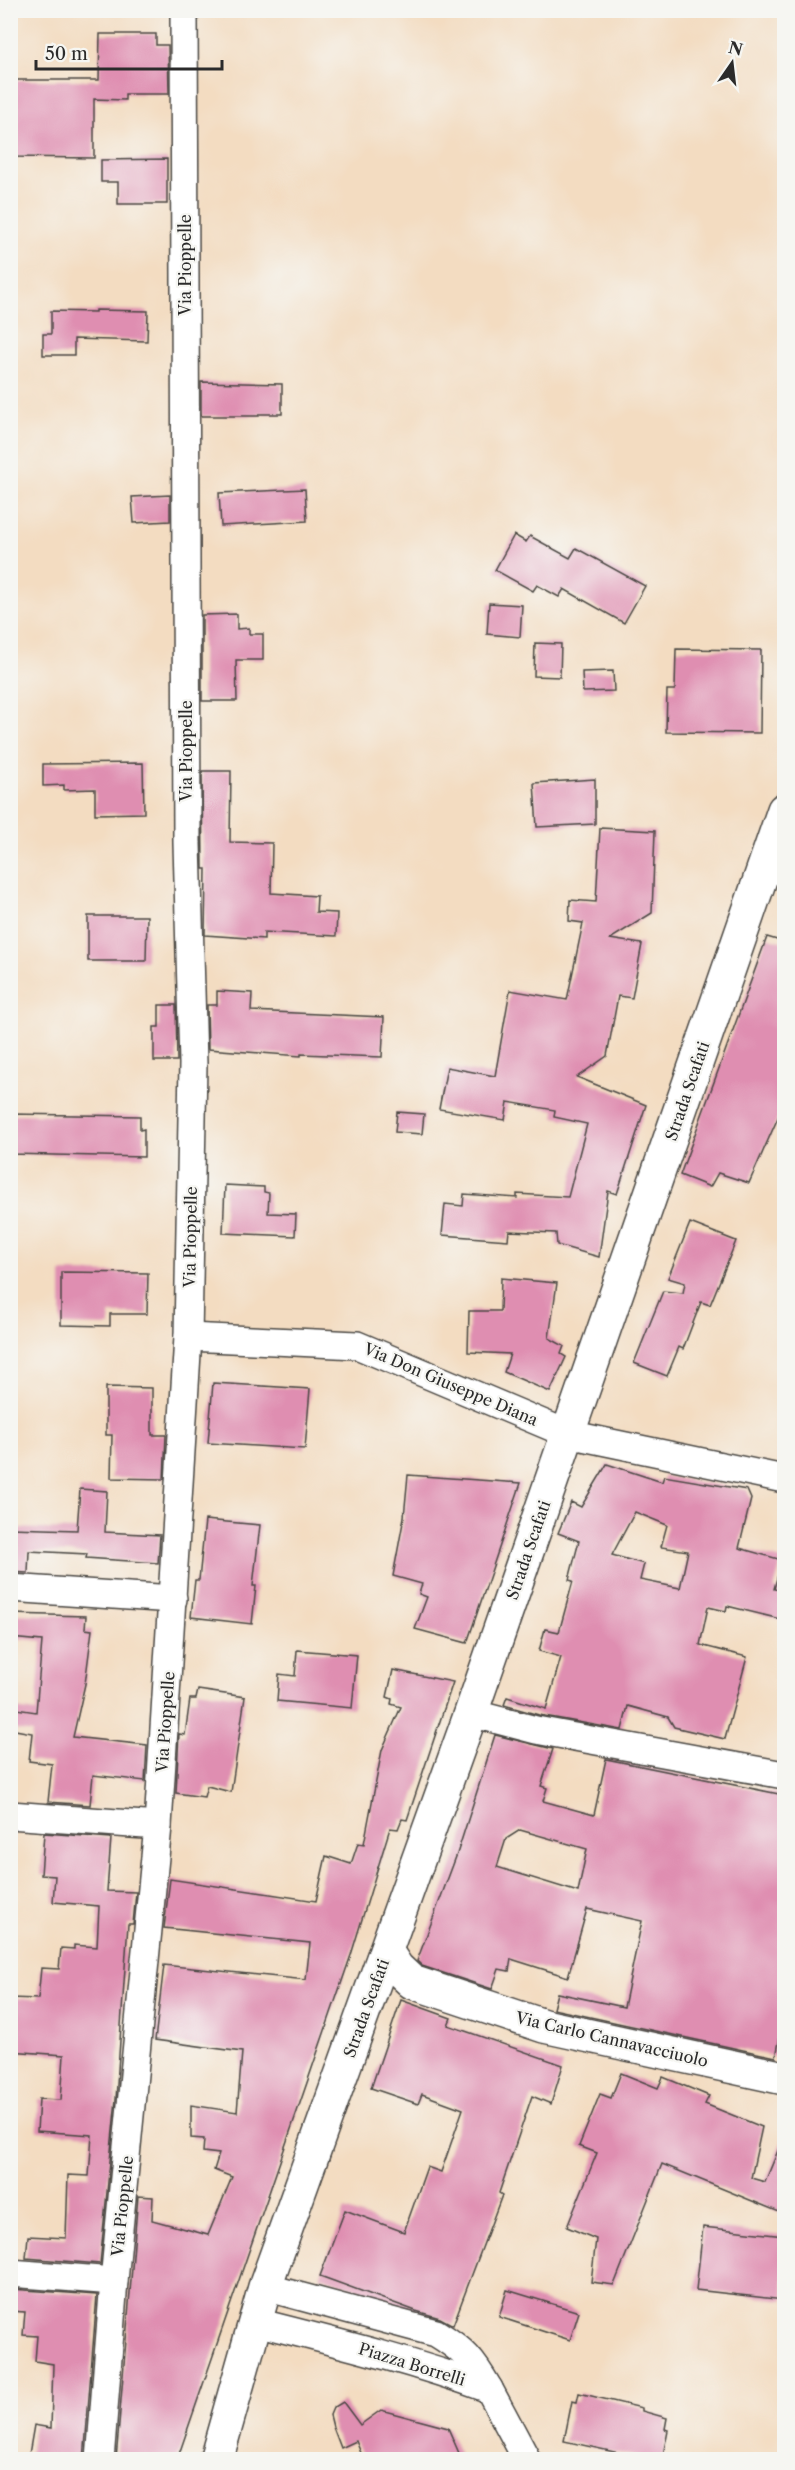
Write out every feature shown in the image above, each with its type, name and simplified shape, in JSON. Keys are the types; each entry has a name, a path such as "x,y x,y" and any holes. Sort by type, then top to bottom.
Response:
{"street":[{"name":"Via Pioppelle","path":"100,2460 114,2281 158,1826 188,1337 193,1064 187,831 184,10"},
{"name":"Strada Scafati","path":"265,2287 471,1713 784,810"},
{"name":"Via Don Giuseppe Diana","path":"188,1337 357,1345 568,1434 784,1479"},
{"path":"10,1588 173,1599"},
{"path":"471,1713 536,1730 784,1775"},
{"path":"10,1815 158,1826"},
{"name":"Via Carlo Cannavacciuolo","path":"386,1951 397,1968 412,1982 544,2026 784,2078"},
{"path":"10,2273 114,2281"},
{"path":"216,2460 265,2287 436,2333 456,2345 475,2363 527,2460"},
{"name":"Piazza Borrelli","path":"256,2322 434,2368 489,2389"}],"building":[{"path":"100,34 156,34 156,45 168,45 169,94 125,94 125,100 94,99 94,158 10,157 10,80 99,80"},
{"path":"167,159 167,204 118,204 118,182 101,182 101,160"},
{"path":"95,310 148,311 147,341 74,339 74,355 43,355 43,334 51,334 51,311 95,312"},
{"path":"201,382 282,384 282,414 201,416"},
{"path":"305,489 307,521 221,526 219,493"},
{"path":"170,495 170,521 134,523 132,497"},
{"path":"514,535 526,542 530,536 570,558 576,548 645,586 624,623 564,589 559,597 537,585 533,591 495,570"},
{"path":"489,603 522,605 520,637 487,634"},
{"path":"237,614 237,629 249,628 249,634 263,634 263,660 236,660 237,701 202,701 202,615"},
{"path":"535,643 561,644 560,677 534,676"},
{"path":"676,649 761,650 760,733 666,732 667,690 675,690"},
{"path":"613,671 614,691 583,692 582,672"},
{"path":"143,763 144,813 95,814 95,789 64,790 64,785 43,786 43,764"},
{"path":"202,771 231,771 230,842 272,843 271,893 317,896 316,912 337,913 336,936 264,932 264,939 205,935 206,869 203,869"},
{"path":"595,779 595,824 537,827 534,783"},
{"path":"600,828 655,831 652,913 610,939 642,944 632,998 618,996 607,1056 577,1077 646,1105 617,1194 608,1191 599,1257 557,1245 556,1233 509,1231 508,1240 442,1235 445,1204 463,1206 464,1194 517,1198 517,1194 568,1197 587,1124 554,1117 555,1110 508,1102 505,1120 439,1109 447,1067 495,1076 510,990 567,1000 583,923 569,921 570,900 596,902"},
{"path":"88,916 147,916 146,961 88,961"},
{"path":"767,937 784,942 784,1104 749,1183 718,1173 710,1187 680,1175"},
{"path":"217,991 252,993 251,1011 384,1017 382,1057 301,1054 301,1056 208,1049 207,1005 217,1005"},
{"path":"159,1005 176,1005 177,1061 154,1061 154,1027 159,1027"},
{"path":"397,1112 424,1114 422,1134 395,1132"},
{"path":"10,1114 140,1116 140,1130 144,1129 144,1157 10,1154"},
{"path":"225,1185 264,1187 264,1192 269,1193 268,1213 296,1214 295,1236 223,1233"},
{"path":"690,1223 736,1241 710,1305 701,1302 683,1349 679,1347 667,1376 634,1363 663,1291 683,1293 685,1283 668,1278"},
{"path":"61,1272 148,1273 147,1314 110,1314 110,1326 61,1325"},
{"path":"501,1278 557,1283 549,1338 564,1346 561,1354 566,1357 550,1392 504,1372 510,1354 468,1352 469,1311 500,1311"},
{"path":"213,1383 310,1389 305,1449 208,1443"},
{"path":"106,1387 152,1388 152,1435 166,1435 164,1479 111,1478 112,1435 106,1435"},
{"path":"607,1464 662,1482 664,1476 747,1490 751,1499 739,1548 782,1560 774,1589 784,1591 784,1620 727,1606 726,1611 708,1607 700,1645 747,1657 725,1739 674,1727 668,1717 628,1706 622,1730 539,1715 504,1705 507,1697 546,1709 561,1657 539,1651 545,1629 559,1632 573,1581 569,1580 579,1541 558,1533 571,1502 581,1507","holes":["635,1512 667,1525 661,1547 688,1551 680,1588 640,1580 644,1564 612,1555"]},
{"path":"408,1475 521,1483 467,1643 415,1629 427,1597 419,1594 422,1584 393,1576 404,1517"},
{"path":"80,1489 107,1491 105,1532 160,1535 158,1563 86,1558 87,1554 29,1551 28,1573 10,1572 10,1528 77,1530"},
{"path":"205,1520 260,1525 253,1586 256,1586 252,1624 191,1617 195,1580 199,1580"},
{"path":"10,1614 86,1616 85,1629 92,1630 85,1684 73,1737 147,1745 145,1781 93,1775 90,1805 48,1802 52,1764 29,1761 32,1733 10,1729 10,1708 36,1712 42,1641 10,1638"},
{"path":"297,1650 357,1655 352,1708 277,1701 279,1674 295,1676"},
{"path":"393,1670 453,1682 407,1820 402,1819 398,1829 390,1828 351,1955 177,2460 116,2460 138,2196 153,2197 152,2220 208,2235 232,2177 214,2170 219,2154 203,2152 204,2139 191,2138 191,2105 237,2112 242,2052 155,2040 164,1965 306,1980 310,1943 164,1928 170,1879 316,1901 326,1856 351,1864 358,1843 364,1844 382,1750 401,1707 391,1704 392,1699 387,1697"},
{"path":"198,1690 245,1697 231,1792 207,1786 204,1797 176,1793 179,1734 185,1735 190,1699 196,1699"},
{"path":"495,1735 553,1749 541,1786 547,1788 543,1801 594,1815 606,1759 784,1795 784,2016 776,2057 553,2009 557,1993 624,2007 642,1921 587,1909 568,1977 511,1959 509,1971 499,1969 492,1989 422,1966 417,1961 457,1854","holes":["520,1830 587,1849 578,1892 497,1867 506,1839"]},
{"path":"44,1833 111,1838 107,1891 136,1892 133,1924 128,1924 116,2099 100,2264 26,2258 28,2236 66,2238 68,2175 89,2176 92,2135 37,2131 39,2099 61,2100 64,2055 10,2051 10,1998 38,1999 41,1968 59,1969 61,1948 74,1949 74,1945 97,1947 99,1906 53,1902 55,1876 41,1875"},
{"path":"401,2000 451,2018 448,2025 563,2065 551,2104 532,2096 499,2193 502,2195 453,2325 440,2318 320,2276 345,2210 404,2232 427,2167 441,2172 463,2109 422,2094 418,2104 371,2088"},
{"path":"621,2073 658,2088 663,2077 709,2096 705,2104 762,2127 751,2178 765,2182 784,2136 784,2214 662,2164 614,2285 591,2282 596,2239 567,2227 597,2153 579,2146 600,2094 611,2098"},
{"path":"703,2227 784,2236 784,2300 696,2290"},
{"path":"10,2289 97,2295 84,2460 28,2460 34,2425 51,2428 53,2364 35,2361 37,2336 23,2335 25,2312 10,2311"},
{"path":"507,2290 579,2312 570,2340 499,2317"},
{"path":"579,2393 642,2408 642,2411 667,2418 665,2429 668,2430 662,2460 651,2460 564,2441 572,2401 577,2402"},
{"path":"343,2402 360,2425 381,2410 448,2428 462,2460 364,2460 356,2441 341,2448 333,2427 330,2415 333,2408"}]}
